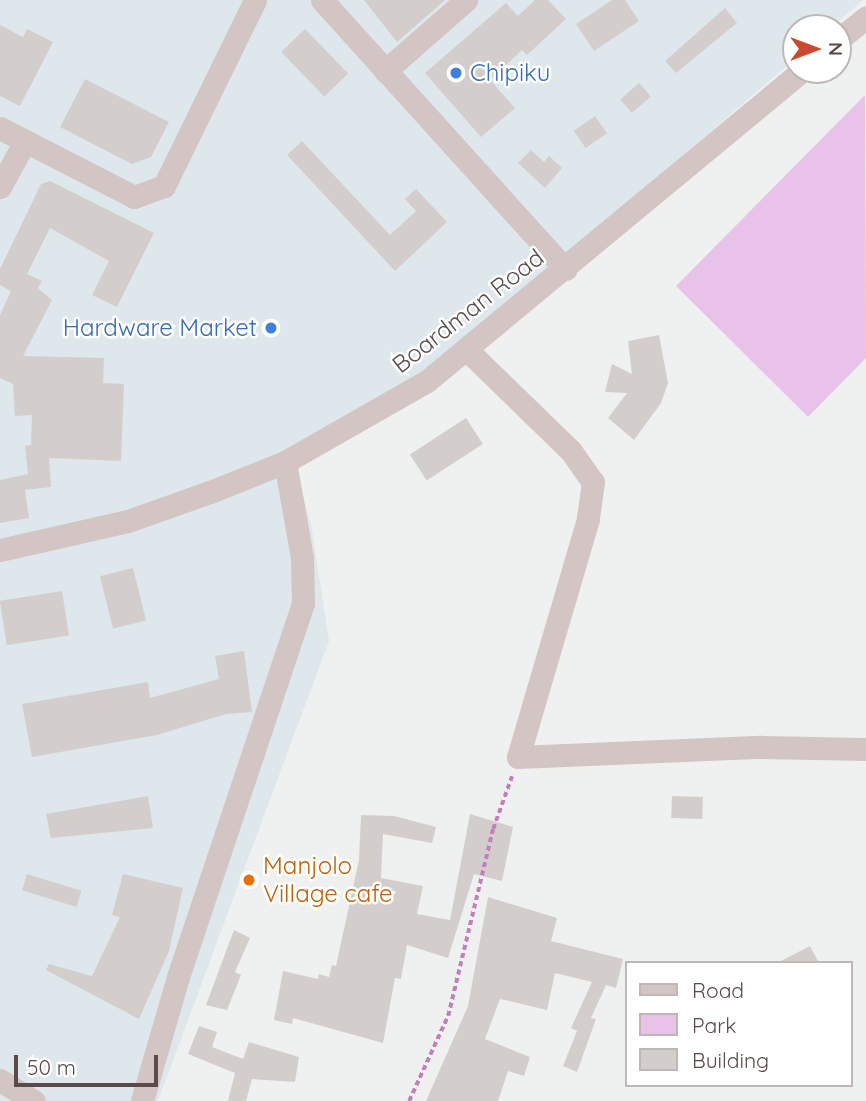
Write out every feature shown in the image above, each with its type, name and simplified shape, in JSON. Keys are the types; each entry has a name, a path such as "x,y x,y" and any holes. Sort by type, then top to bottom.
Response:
{"street":[{"path":"0,128 134,197 164,186 255,0"},
{"path":"322,0 565,269"},
{"path":"384,71 466,0"},
{"path":"852,28 866,17"},
{"name":"Boardman Road","path":"0,550 128,521 285,462 427,381 786,84"},
{"path":"0,187 25,141"},
{"path":"467,349 571,452 593,482 588,519 518,757 761,747 866,749"},
{"path":"142,1101 178,977 303,603 302,558 285,462"},
{"path":"0,1080 34,1101"}],"path":[{"path":"409,1101 448,1016 493,829 518,757"}],"shaded area":[{"path":"0,0 863,0 847,14 782,14 782,70 435,369 290,448 311,524 329,641 158,1101 0,1101"}],"green space":[{"path":"865,95 866,358 808,417 676,286"}],"building":[{"path":"364,0 445,0 397,42"},
{"path":"535,0 548,0 566,19 527,55 522,50 490,80 515,108 481,137 425,73 506,3 518,16"},
{"path":"612,0 625,0 639,21 594,51 576,24"},
{"path":"725,8 737,23 676,73 665,61"},
{"path":"0,25 23,37 27,29 53,42 20,106 0,96"},
{"path":"305,29 348,74 324,97 281,52"},
{"path":"85,79 169,122 151,157 132,164 60,127"},
{"path":"639,83 651,97 632,113 620,99"},
{"path":"595,116 607,133 586,148 574,131"},
{"path":"302,141 390,235 416,211 405,199 416,189 447,222 395,271 287,155"},
{"path":"531,150 544,162 549,156 562,168 545,188 518,163"},
{"path":"50,181 154,233 117,307 92,295 109,261 50,228 27,274 42,281 38,288 52,300 23,356 104,358 103,383 124,384 121,461 49,458 51,487 25,490 29,518 0,523 0,480 28,474 25,446 31,445 32,415 15,416 13,384 0,378 0,315 11,291 0,285 0,269 41,184"},
{"path":"659,335 668,383 661,403 634,440 608,418 627,393 605,392 612,364 632,374 628,341"},
{"path":"466,418 483,444 427,480 410,454"},
{"path":"133,568 146,620 113,629 100,576"},
{"path":"62,591 69,635 7,645 0,601"},
{"path":"244,651 252,712 226,714 157,735 32,757 22,704 148,682 150,698 219,679 215,656"},
{"path":"148,796 153,828 51,838 46,814"},
{"path":"672,796 703,797 702,819 671,818"},
{"path":"470,814 513,827 502,881 474,874 448,958 407,945 401,979 395,978 383,1043 293,1018 292,1024 274,1020 283,971 318,979 319,974 329,977 332,965 336,966 359,860 361,815 394,816 436,827 432,843 383,834 381,878 423,886 417,914 450,920"},
{"path":"27,874 82,891 77,907 22,890"},
{"path":"123,874 183,888 169,951 139,1019 46,970 49,964 92,976 120,917 112,915"},
{"path":"488,897 557,918 551,941 623,959 616,988 606,985 591,1018 596,1019 577,1072 563,1066 577,1031 571,1028 592,982 555,973 547,1010 500,999 485,1039 530,1057 524,1076 508,1071 498,1101 426,1101 468,1006"},
{"path":"234,930 250,938 235,972 241,975 227,1010 206,1005"},
{"path":"810,946 818,961 781,961"},
{"path":"199,1026 217,1032 212,1047 243,1059 249,1042 299,1057 295,1082 252,1079 246,1101 228,1101 235,1073 188,1054"}],"place":[{"name":"Chipiku","path":"456,73"},
{"name":"Hardware Market","path":"271,328"},
{"name":"Manjolo Village cafe","path":"249,880"}]}
